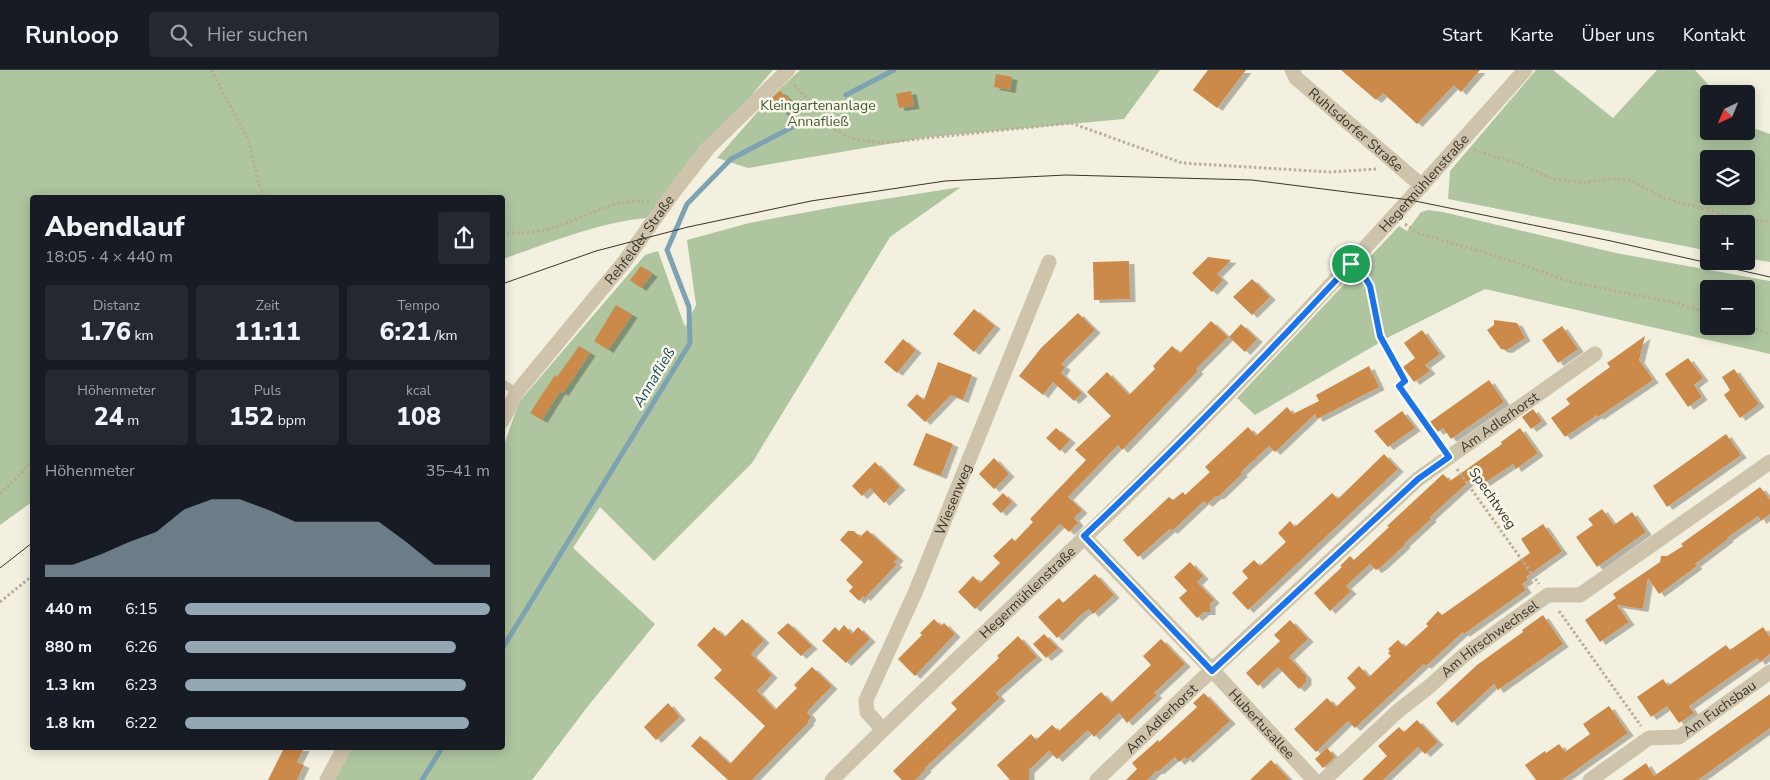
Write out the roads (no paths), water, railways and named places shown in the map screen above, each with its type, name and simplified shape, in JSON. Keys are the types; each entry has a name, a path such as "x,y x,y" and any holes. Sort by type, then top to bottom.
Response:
{"street":[{"name":"Ruhlsdorfer Straße","path":"1292,70 1296,78 1422,186"},
{"name":"Hegermühlenstraße","path":"832,780 1137,487 1351,264 1525,70"},
{"name":"Rehfelder Straße","path":"505,415 517,392 625,261 665,204 708,148 786,72"},
{"name":"Wiesenweg","path":"883,730 867,712 866,700 915,593 1049,262"},
{"name":"Am Adlerhorst","path":"1096,780 1418,479 1595,354"},
{"name":"Am Hirschwechsel","path":"1324,780 1398,711 1430,686 1463,656 1548,595 1580,595 1770,462"},
{"name":"Hubertusallee","path":"1084,536 1313,780"},
{"name":"Am Fuchsbau","path":"1590,780 1649,738 1678,737 1770,672"},
{"path":"326,780 343,750"}],"lane":[{"path":"1351,264 1364,276 1370,286 1380,336 1386,345"},
{"path":"505,385 517,392"}],"waterway":[{"name":"Annafließ","path":"846,95 894,70"},
{"name":"Annafließ","path":"505,644 690,343 689,307 667,250 687,204 731,159 804,121"},
{"name":"Annafließ","path":"422,780 441,750"}],"tram line":[{"path":"505,283 596,251 688,227 811,201 945,181 1066,175 1252,180 1410,200 1611,241 1770,277"},
{"path":"0,568 30,545"}],"park label":[{"name":"Kleingartenanlage Annafließ","path":"818,113"}]}
